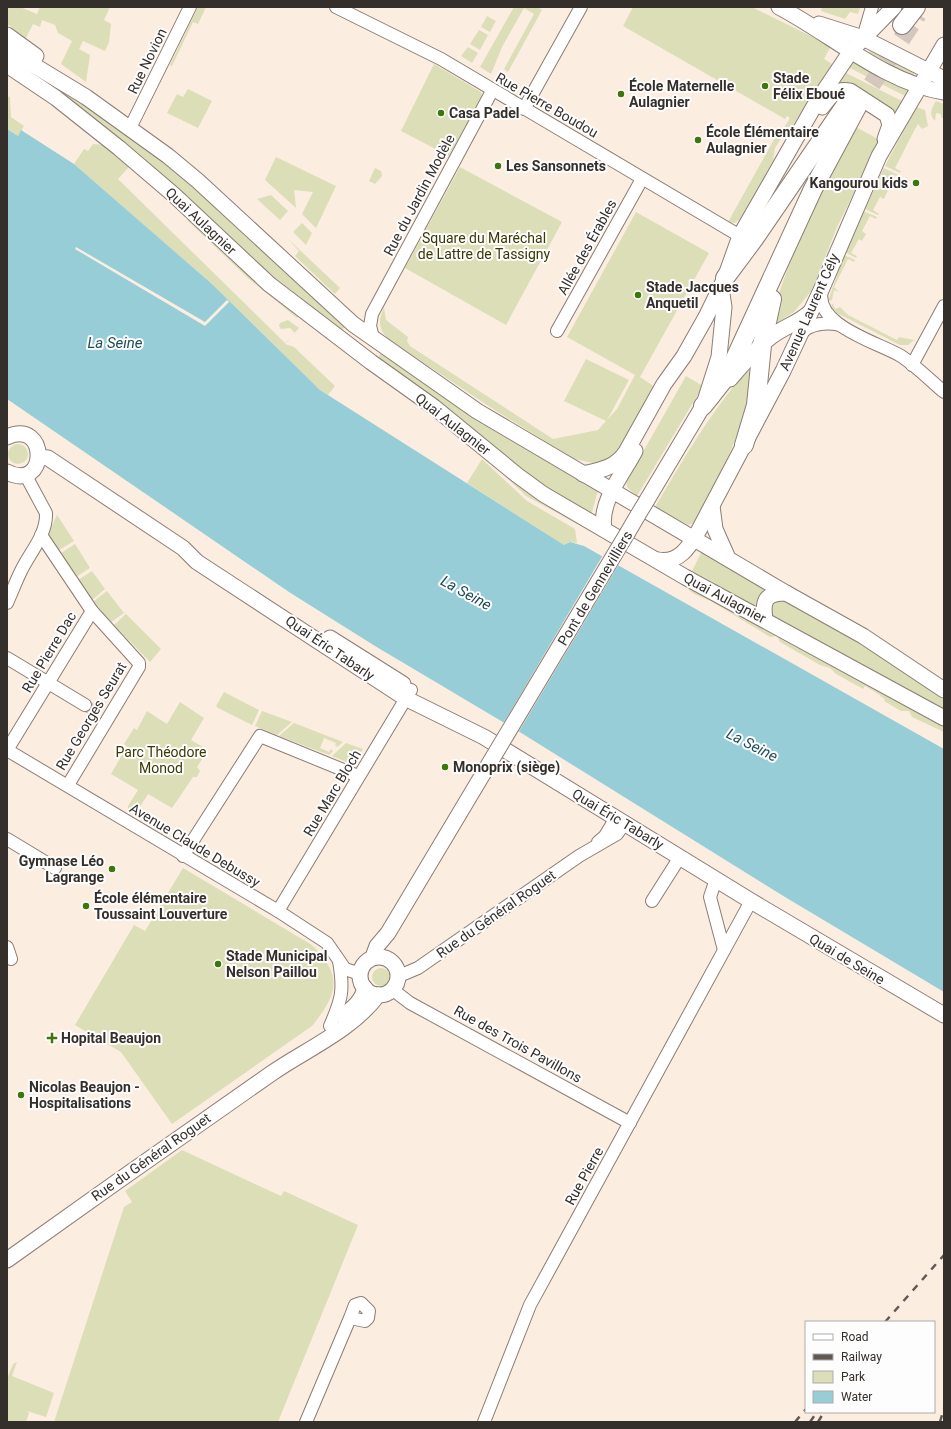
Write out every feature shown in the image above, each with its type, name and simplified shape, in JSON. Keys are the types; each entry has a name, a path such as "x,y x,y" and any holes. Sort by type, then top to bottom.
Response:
{"highway":[{"path":"902,25 916,7"},
{"path":"744,445 756,405 762,344 770,304 781,270 817,191 852,104"},
{"path":"723,283 852,104"},
{"path":"703,406 726,362 809,181 852,104"},
{"path":"703,406 726,377 833,150"}],"main road":[{"path":"781,7 852,51 902,78 944,92"},
{"path":"604,529 604,510 671,387 684,356 723,283 740,236 816,103 852,51 894,7"},
{"path":"800,18 863,38 944,80"},
{"name":"Quai Aulagnier","path":"7,35 79,87 86,97"},
{"name":"Avenue Laurent Cély","path":"658,560 670,560 680,555 694,538 712,506 783,371 822,288 879,156 944,45"},
{"name":"Quai Aulagnier","path":"7,49 86,97 168,156 198,181 353,324 477,411 583,474 727,556 786,593 863,636 944,690"},
{"name":"Quai Aulagnier","path":"7,65 56,98 119,148 174,196 269,284 352,348 434,407 527,483 543,494 685,577 765,619 944,718"},
{"path":"797,138 831,95 844,90 850,91 887,115 890,125 879,156"},
{"path":"703,406 719,357 724,307 723,283"},
{"path":"703,406 762,344 774,335 798,322 812,309"},
{"path":"353,324 344,337 352,348 362,350 373,337"},
{"path":"583,474 607,468 622,458 664,384 684,356"},
{"name":"Pont de Gennevilliers","path":"379,957 388,933 703,406"},
{"path":"7,472 18,475 25,474 35,467 39,457 38,447 33,439 24,434 9,433"},
{"name":"Quai Éric Tabarly","path":"39,457 48,458 183,548 197,562 408,694 484,737 716,878 751,901"},
{"path":"712,506 715,529 727,556"},
{"name":"Quai Éric Tabarly","path":"183,548 201,554 229,572 408,694"},
{"path":"765,619 763,608 767,599 775,593 786,593"},
{"name":"Quai de Seine","path":"751,901 944,1015"},
{"path":"379,957 395,965 399,976 393,990 388,993 378,995 371,993 362,981 363,965 379,957"},
{"name":"Rue du Général Roguet","path":"296,1056 353,1008 363,996 362,981"},
{"name":"Rue du Général Roguet","path":"7,1260 132,1170 296,1056 360,1015 378,995"}],"street":[{"name":"Rue Novion","path":"130,128 190,7"},
{"name":"Rue Pierre Boudou","path":"336,7 427,52 740,236"},
{"path":"524,109 581,7"},
{"path":"863,38 872,7"},
{"name":"Rue du Jardin Modèle","path":"373,337 370,326 372,314 492,91"},
{"name":"Allée des Érables","path":"557,331 642,179"},
{"path":"822,288 822,308 826,314 840,325 902,357 944,392"},
{"path":"912,365 944,306"},
{"path":"353,324 363,321 372,314"},
{"path":"800,334 807,328 816,325 840,325"},
{"path":"7,603 22,569 34,550 46,520 46,513 25,474"},
{"path":"41,535 92,611"},
{"path":"34,550 49,548"},
{"name":"Rue Georges Seurat","path":"68,785 103,716 139,667 139,663 92,611"},
{"name":"Rue Pierre Dac","path":"7,750 92,611"},
{"path":"7,658 85,705"},
{"name":"Rue Marc Bloch","path":"278,911 408,694"},
{"path":"183,856 260,736 358,776"},
{"name":"Avenue Claude Debussy","path":"7,750 68,785 183,856 278,911 327,943 346,969 362,981"},
{"name":"Rue du Général Roguet","path":"399,976 418,968 591,848 617,834 620,821"},
{"path":"7,839 55,868"},
{"path":"652,902 680,856"},
{"path":"716,878 710,897 724,950"},
{"name":"Rue Pierre","path":"484,1422 530,1305 751,901"},
{"path":"330,1026 341,999 342,979 339,961"},
{"name":"Rue des Trois Pavillons","path":"393,990 410,1003 630,1123"},
{"path":"306,1422 350,1318"}],"green space":[{"path":"7,7 20,7 37,14 40,7 110,7 104,20 111,24 109,42 105,51 83,41 79,49 90,55 86,82 61,64 72,41 58,33 55,25 42,20 40,27 33,24 26,38 7,24"},
{"path":"198,7 206,7 198,24 193,22 172,66 170,65"},
{"path":"514,7 538,7 542,10 508,72 504,69 534,14 524,8 502,47 491,74 480,67"},
{"name":"Stade Félix Eboué","path":"633,7 752,7 831,46 824,59 832,64 791,128 785,133 785,126 790,118 787,116 785,119 623,26"},
{"path":"822,7 860,8 858,14 850,12 845,19 821,11"},
{"path":"487,16 496,21 490,32 481,27"},
{"path":"479,30 488,35 480,50 470,44"},
{"path":"468,47 478,53 472,63 461,56"},
{"path":"872,50 914,72 914,74 911,76 870,55 869,52"},
{"path":"7,58 63,88 167,160 346,325 342,330 269,273 141,155 67,98"},
{"path":"853,61 910,89 909,98 846,66"},
{"name":"Casa Padel","path":"434,64 481,92 482,95 449,156 401,131"},
{"path":"842,71 906,103 896,121 832,89"},
{"path":"188,89 212,101 198,128 167,113 177,94 183,97"},
{"path":"7,96 10,97 11,117 24,126 18,136 7,129"},
{"path":"936,101 944,104 944,119 941,117 941,114 936,113 935,121 931,113"},
{"path":"916,107 925,110 928,126 922,129 918,124 915,129 895,168 901,171 900,173 885,166"},
{"path":"852,125 880,140 837,227 812,290 794,312 774,325 775,305 792,256"},
{"path":"781,127 783,128 784,134 775,148 773,160 740,219 735,223 728,222"},
{"path":"93,144 103,145 129,167 118,179 285,343 292,336 285,344 294,347 335,386 328,395 320,390 212,284 74,164 84,149 88,151"},
{"path":"276,157 336,186 316,228 302,214 313,192 294,190 296,208 265,180"},
{"name":"Square du Maréchal de Lattre de Tassigny","path":"460,167 562,222 506,325 405,268"},
{"path":"375,168 381,171 382,176 375,184 369,181"},
{"path":"884,168 898,175 898,177 892,174 884,187 888,190 884,199 880,197 873,210 879,214 878,215 865,209"},
{"path":"271,195 288,211 280,220 257,199"},
{"path":"863,211 877,217 876,219 870,216 862,231 866,234 862,241 859,239 851,253 857,256 856,258 845,252"},
{"name":"Stade Jacques Anquetil","path":"636,212 709,253 640,377 655,387 619,451 610,459 593,463 574,459 490,407 391,341 384,334 380,326 380,317 384,308 386,320 408,337 407,341 410,346 553,439 598,430 606,421 564,401 586,359 629,380 607,420 617,409 635,375 567,337"},
{"path":"188,218 251,277 298,317 297,318 249,279 188,221"},
{"path":"302,223 312,233 306,245 293,232"},
{"path":"288,239 340,288 335,294 295,256 299,251"},
{"path":"844,255 855,260 854,262 848,259 834,287 839,292 834,290 832,300 828,301"},
{"path":"833,304 835,309 840,307 848,315 897,340 899,337 914,340 908,345 900,345 837,313 831,305"},
{"path":"288,320 299,328 295,333 290,328 281,329 279,326 280,323"},
{"path":"382,352 598,490 591,516 557,497 376,360"},
{"path":"748,371 751,372 745,412 731,450 694,523 688,525 655,507 708,421 732,389"},
{"path":"686,376 703,386 637,496 627,487 626,482"},
{"path":"464,437 584,525 583,527 526,496"},
{"path":"18,444 25,447 28,454 25,461 18,464 11,461 8,454 11,447"},
{"path":"482,459 527,501 575,529 577,543 570,542 564,545 467,483"},
{"path":"57,515 74,541 59,550 48,534"},
{"path":"75,544 90,568 76,577 61,553"},
{"path":"702,551 768,588 759,609 718,588 715,583 692,571"},
{"path":"92,571 105,589 92,600 78,580"},
{"path":"687,584 944,724 944,732 912,717 909,711 901,711 884,701 885,699 880,695 865,686 863,689 836,674 830,668 820,665 780,642 777,636 770,637 711,601 694,594 689,590"},
{"path":"107,591 124,613 110,623 94,601"},
{"path":"778,597 874,650 944,696 944,713 773,619 768,607"},
{"path":"126,614 161,649 150,662 114,625"},
{"path":"224,692 259,710 252,725 216,706"},
{"name":"Parc Théodore Monod","path":"180,702 204,718 191,740 208,750 197,767 200,771 197,777 193,777 172,808 148,794 136,813 128,809 128,806 138,790 111,774 127,746 124,744 134,728 137,730 147,711 167,724"},
{"path":"262,711 292,722 277,735 255,726"},
{"path":"294,723 343,742 337,747 335,745 336,743 324,738 320,748 329,752 331,749 333,751 329,755 279,736"},
{"path":"346,743 363,749 354,765 332,756"},
{"path":"183,868 312,945 329,966 333,976 333,986 327,1005 312,1026 172,1124 121,1052 75,1025 134,925 145,931"},
{"path":"377,968 385,968 390,973 388,984 385,986 377,986 372,981 372,973"},
{"path":"182,1150 281,1196 284,1191 358,1225 278,1422 54,1422 124,1207 132,1202 125,1191"},
{"path":"17,1362 12,1376 54,1393 46,1417 27,1411 29,1413 26,1422 7,1422 7,1379 13,1364"}],"water":[{"name":"La Seine","path":"7,129 18,136 21,130 74,164 212,284 320,390 564,545 570,542 584,546 944,749 944,992 785,897 518,731 375,646 289,592 7,399"}],"pier":[{"path":"76,247 205,322 227,300 229,302 205,326 75,249"},
{"path":"603,555 619,564 518,733 503,724"}],"tunnel":[{"path":"857,107 918,14"},
{"path":"85,705 97,713"}],"railway":[{"path":"886,1321 944,1255"},
{"path":"940,1422 944,1408"},
{"path":"795,1422 805,1410"},
{"path":"810,1422 816,1413"},
{"path":"818,1422 823,1413"}],"place":[{"name":"Stade Félix Eboué","path":"765,86"},
{"name":"École Maternelle Aulagnier","path":"621,94"},
{"name":"Casa Padel","path":"441,113"},
{"name":"École Élémentaire Aulagnier","path":"698,140"},
{"name":"Les Sansonnets","path":"498,166"},
{"name":"Kangourou kids","path":"916,183"},
{"name":"Stade Jacques Anquetil","path":"638,295"},
{"name":"Monoprix (siège)","path":"445,767"},
{"name":"Gymnase Léo Lagrange","path":"112,869"},
{"name":"École élémentaire Toussaint Louverture","path":"86,906"},
{"name":"Stade Municipal Nelson Paillou","path":"218,964"},
{"name":"Hopital Beaujon","path":"52,1038"},
{"name":"Nicolas Beaujon - Hospitalisations","path":"21,1095"}]}
